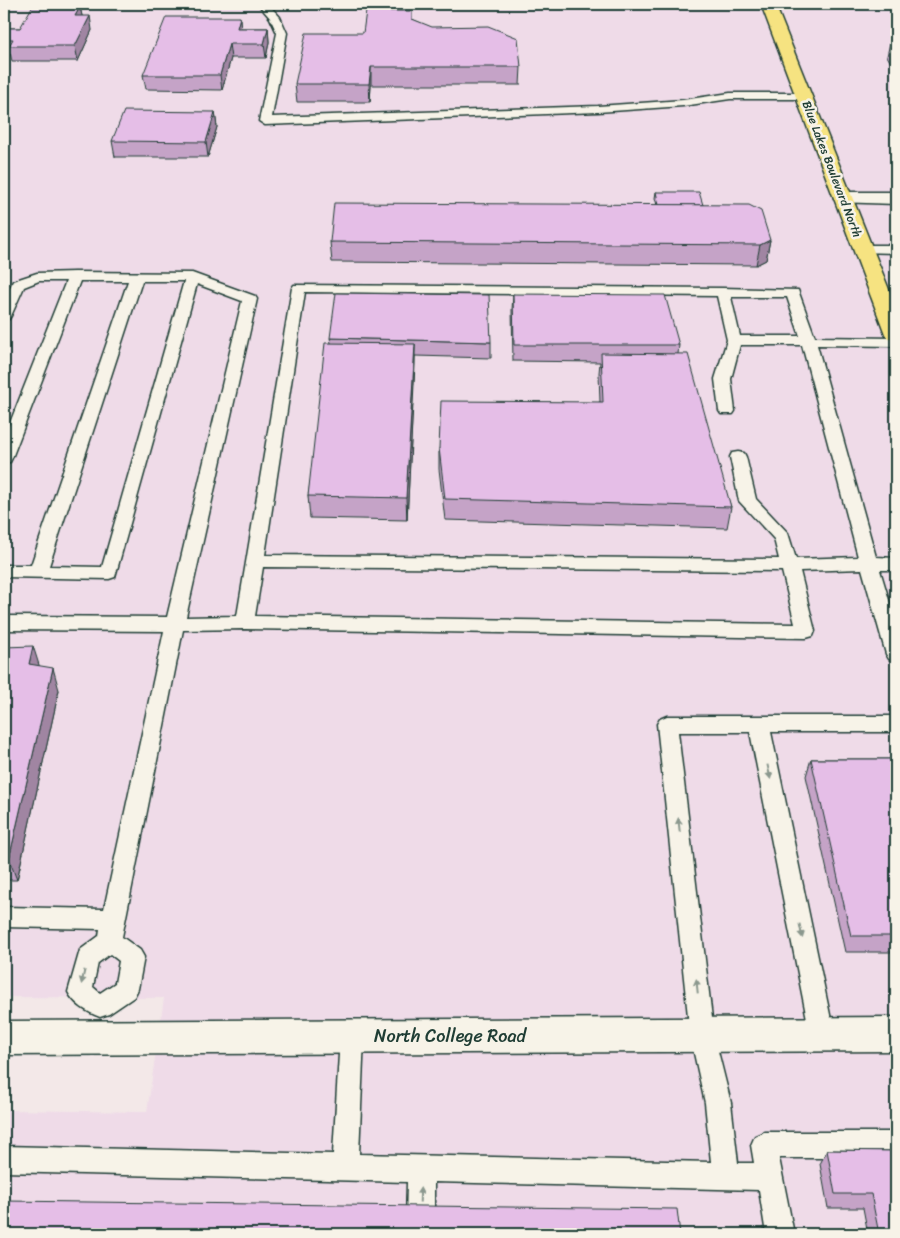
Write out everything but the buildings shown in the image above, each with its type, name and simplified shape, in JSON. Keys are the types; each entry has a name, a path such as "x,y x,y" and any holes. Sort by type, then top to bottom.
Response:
{"main road":[{"name":"Blue Lakes Boulevard North","path":"768,4 863,249 892,315 896,334"},
{"path":"843,198 896,198"},
{"name":"North College Road","path":"4,1039 97,1022 352,1037 896,1034"}],"lane":[{"path":"262,4 275,17 282,33 265,121 598,109 683,103 730,96 804,96"},
{"path":"863,249 896,250"},
{"path":"4,458 75,276"},
{"path":"4,316 18,284 37,277 192,278 250,299 175,624 112,930 88,956 80,992 97,1022 126,989 132,956 112,930 4,917"},
{"path":"38,571 136,277"},
{"path":"4,570 109,573 192,278"},
{"path":"245,622 299,288 793,293 809,342 869,563 896,654"},
{"path":"723,292 734,340 723,379 727,411"},
{"path":"734,340 896,342"},
{"path":"4,623 175,624 245,622 806,631 782,537 748,501 738,458"},
{"path":"255,561 789,565 896,564"},
{"path":"726,1176 718,1103 702,1035 668,724 896,724"},
{"path":"759,724 822,1034"},
{"path":"345,1166 352,1037"},
{"path":"780,1234 764,1145 896,1145"},
{"path":"4,1159 770,1177"},
{"path":"420,1223 421,1168"}],"shaded area":[{"path":"4,4 896,4 896,1234 4,1234 4,1110 147,1112 164,998 4,997"}]}
